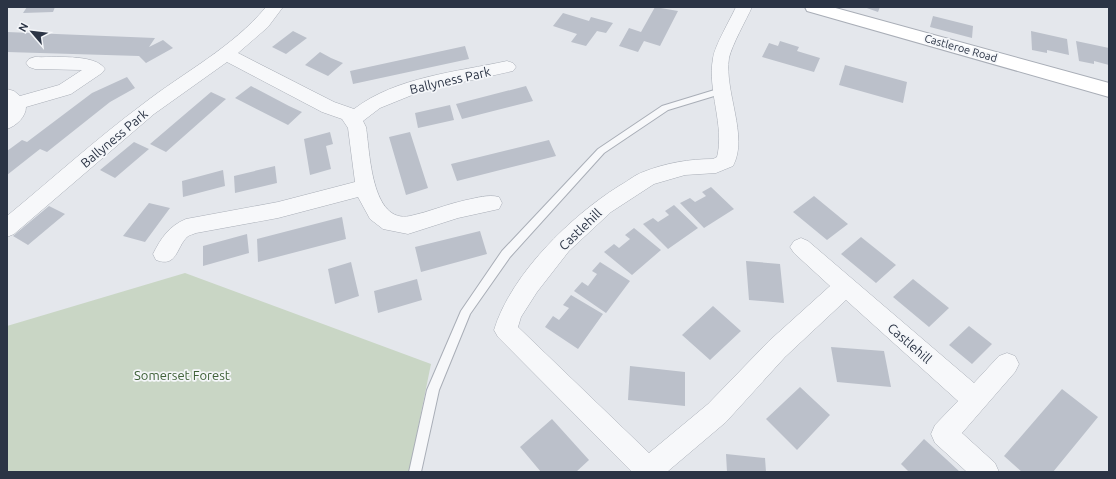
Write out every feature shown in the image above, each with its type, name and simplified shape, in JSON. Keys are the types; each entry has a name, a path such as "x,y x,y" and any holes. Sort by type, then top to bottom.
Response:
{"street":[{"name":"Ballyness Park","path":"7,228 149,108 226,54 265,21 275,7"},
{"name":"Castlehill","path":"744,7 721,57 721,91 730,144 726,162 716,166 685,167 648,178 604,206 562,245 529,285 511,313 506,330 521,347 572,394 649,471 717,412 777,349 846,286"},
{"name":"Castleroe Road","path":"813,7 1109,90"},
{"path":"226,54 328,107 348,114 357,127 367,196 376,213 390,223 408,225 458,210 492,203"},
{"path":"7,122 17,112 12,99 65,90 96,69 86,64 35,63"},
{"name":"Ballyness Park","path":"352,120 374,103 418,86 507,67"},
{"path":"164,254 180,231 193,225 278,210 366,187"},
{"name":"Castlehill","path":"801,247 975,400"},
{"path":"986,472 944,434 1007,364"}],"lane":[{"path":"415,472 432,390 466,311 506,254 563,194 601,151 665,108 721,91"}],"green space":[{"name":"Somerset Forest","path":"185,273 431,364 409,472 7,472 7,326"}],"building":[{"path":"27,7 55,7 53,12 23,13"},
{"path":"655,7 678,11 660,46 644,41 638,52 619,46 629,28 641,32"},
{"path":"864,7 880,7 878,12"},
{"path":"563,13 589,21 591,17 613,23 606,33 597,31 586,46 571,42 577,34 553,26"},
{"path":"933,16 973,26 972,38 930,27"},
{"path":"293,31 307,38 286,54 272,47"},
{"path":"1031,31 1067,39 1069,55 1047,50 1047,53 1032,50"},
{"path":"7,32 155,38 149,47 163,40 173,48 146,63 139,56 7,52"},
{"path":"780,41 799,47 797,51 820,58 814,72 762,57 769,43 778,46"},
{"path":"1076,41 1109,48 1109,65 1094,61 1094,64 1079,61"},
{"path":"465,46 469,59 353,84 350,71"},
{"path":"320,52 343,63 328,76 305,65"},
{"path":"845,65 907,82 903,103 839,85"},
{"path":"127,77 135,88 110,102 47,152 40,149 7,175 7,151 22,140 27,142 92,93"},
{"path":"251,86 302,112 288,125 235,98"},
{"path":"526,86 533,101 462,119 456,104"},
{"path":"211,92 226,99 166,152 150,144"},
{"path":"450,105 454,120 418,128 415,113"},
{"path":"330,132 333,144 326,146 331,169 310,175 304,139"},
{"path":"410,132 428,188 406,195 389,137"},
{"path":"549,140 556,156 457,181 451,164"},
{"path":"134,142 149,149 115,178 100,170"},
{"path":"275,166 277,183 235,193 234,176"},
{"path":"223,170 225,186 183,197 182,181"},
{"path":"711,187 734,209 704,228 680,203 690,198 695,202 706,196 702,192"},
{"path":"814,196 848,224 827,240 793,212"},
{"path":"149,203 170,208 145,242 123,236"},
{"path":"674,205 698,228 668,249 643,224 653,218 658,222 669,215 665,211"},
{"path":"49,206 65,214 28,245 13,236"},
{"path":"342,217 346,239 258,262 257,239"},
{"path":"634,228 661,250 632,275 604,252 614,244 619,248 630,239 625,235"},
{"path":"480,231 487,254 421,272 415,247"},
{"path":"247,234 249,253 203,266 203,246"},
{"path":"861,237 896,265 876,283 841,254"},
{"path":"746,261 780,264 784,303 749,300"},
{"path":"351,262 359,296 335,304 328,269"},
{"path":"600,262 630,281 606,313 574,291 582,282 588,286 597,274 592,271"},
{"path":"417,279 422,300 378,313 374,291"},
{"path":"913,279 949,308 929,327 893,297"},
{"path":"571,295 603,314 578,349 545,327 553,316 559,320 569,308 563,305"},
{"path":"713,306 741,331 710,360 682,335"},
{"path":"969,326 992,344 972,364 949,345"},
{"path":"831,347 884,351 891,387 837,382"},
{"path":"630,366 685,372 685,406 628,400"},
{"path":"800,387 830,415 797,450 766,419"},
{"path":"1062,389 1098,417 1053,472 1022,472 1004,456"},
{"path":"552,419 589,460 576,472 541,472 520,447"},
{"path":"924,439 960,472 909,472 901,464"},
{"path":"726,454 765,458 766,472 727,472"}]}
